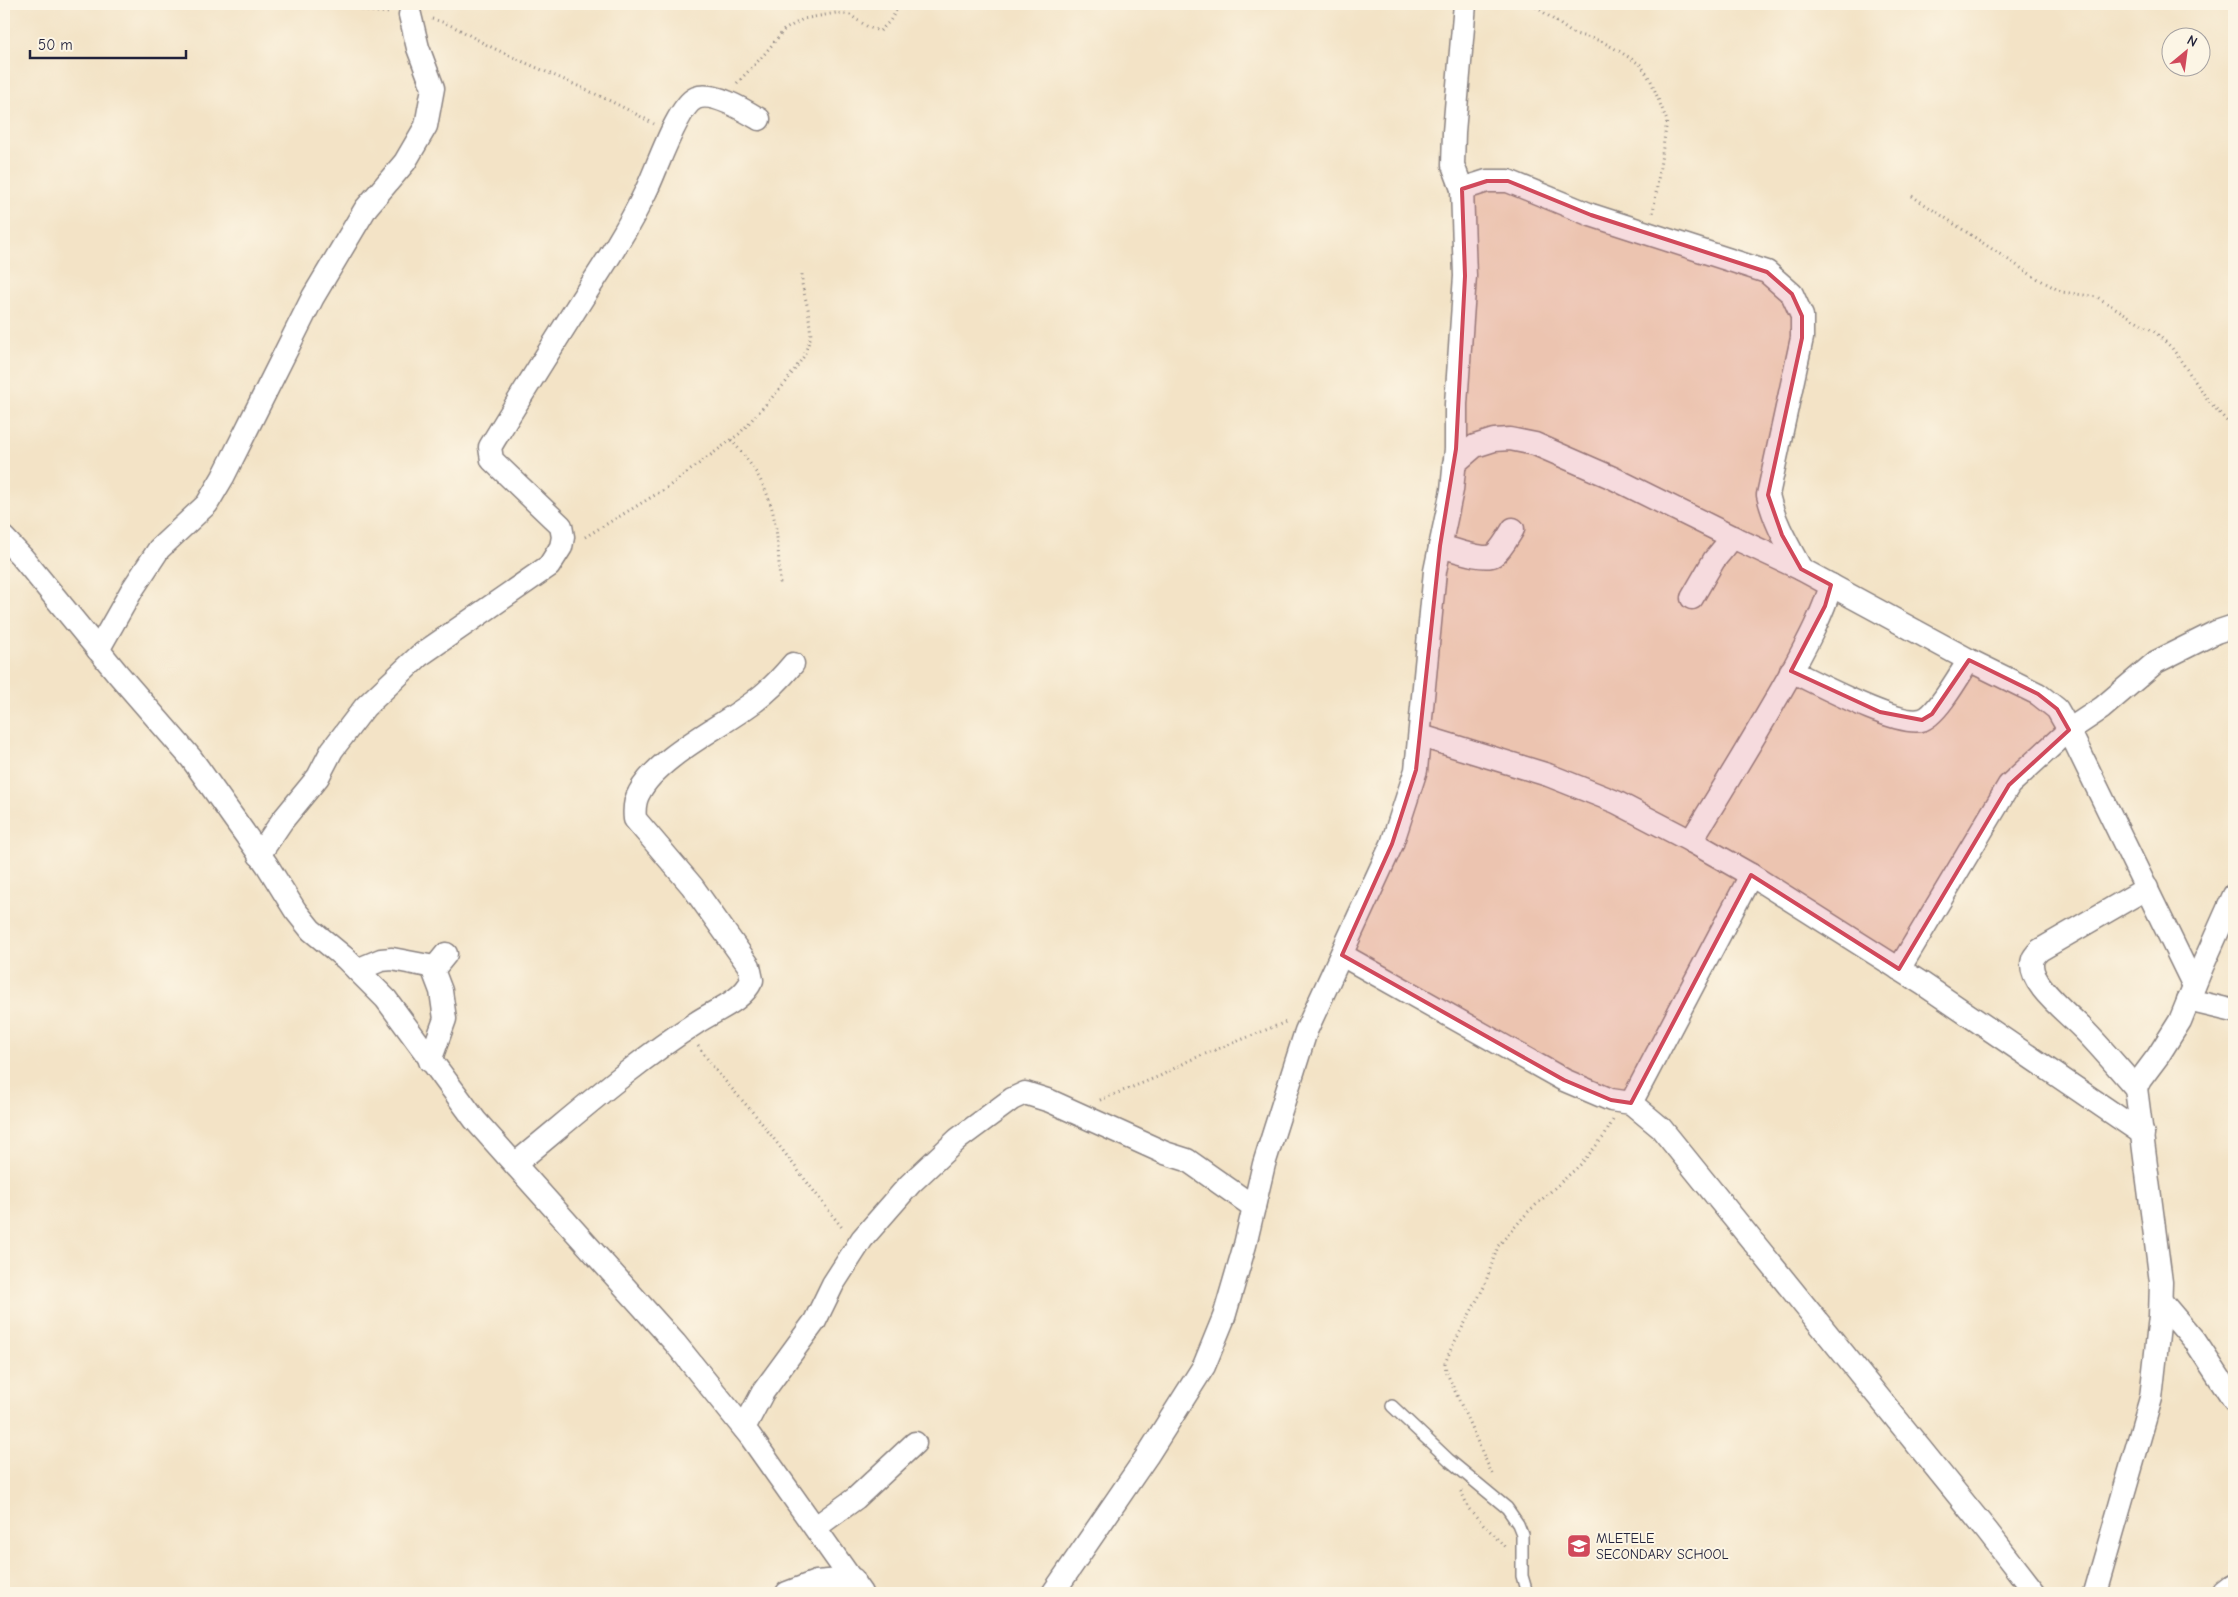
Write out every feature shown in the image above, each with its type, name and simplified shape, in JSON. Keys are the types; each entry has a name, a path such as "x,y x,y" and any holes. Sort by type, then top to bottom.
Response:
{"street":[{"path":"1053,1593 1147,1456 1204,1366 1224,1317 1264,1164 1306,1031 1392,844 1416,770 1421,736 1435,571 1452,490 1454,464 1465,276 1462,189 1454,165 1454,132 1465,4"},
{"path":"98,650 132,590 159,549 207,504 223,477 314,297 366,208 405,162 422,133 431,106 433,88 418,48 410,14"},
{"path":"259,854 282,821 318,776 332,750 365,707 419,656 550,566 561,547 563,532 561,526 492,460 490,447 625,232 647,190 671,133 687,106 694,99 703,97 716,99 736,105 759,119"},
{"path":"1462,189 1487,181 1508,181 1592,215 1767,272 1792,294 1802,316 1802,338 1768,495 1771,509 1782,535 1801,569"},
{"path":"1454,464 1474,446 1494,440 1510,439 1535,444 1613,478 1801,569 1969,660 2038,694 2057,710 2069,730 2147,888 2191,993 2234,1011"},
{"path":"1440,546 1481,557 1492,557 1498,552 1513,529"},
{"path":"1692,598 1714,560 1733,537"},
{"path":"4,538 191,758 259,854 295,910 312,930 358,970 386,1000 475,1120 675,1343 744,1428 857,1586"},
{"path":"1691,842 1792,671 1825,606 1832,585"},
{"path":"1899,969 2009,785 2069,730 2102,708 2156,662 2216,632 2234,626"},
{"path":"1792,671 1880,712 1905,719 1922,720 1932,714 1969,660"},
{"path":"515,1164 637,1065 696,1023 728,1005 748,988 752,980 748,966 692,886 635,819 634,807 647,780 676,755 756,701 793,664"},
{"path":"1421,736 1548,776 1616,802 1691,842 1751,876 1899,969 2143,1134"},
{"path":"1627,1102 1751,876"},
{"path":"2096,1593 2151,1398 2161,1282 2136,1088 2082,1028 2050,999 2036,975 2033,958 2040,950 2147,888"},
{"path":"2136,1088 2180,1020 2233,899"},
{"path":"1342,954 1564,1080 1611,1100 1627,1102 1661,1128 2035,1593"},
{"path":"358,970 381,960 440,961 435,977 446,1010 445,1019 430,1061"},
{"path":"744,1428 763,1392 815,1321 833,1284 857,1247 910,1184 958,1139 1012,1099 1025,1093 1050,1101 1165,1153 1186,1160 1254,1206"},
{"path":"2160,1301 2195,1341 2234,1400"},
{"path":"816,1528 856,1498 915,1443"},
{"path":"787,1593 816,1582 857,1586"},
{"path":"2225,1593 2234,1586"}],"lane":[{"path":"1392,1406 1457,1466 1499,1501 1518,1524 1522,1534 1522,1576 1527,1593"}],"path":[{"path":"343,4 366,10 410,14 453,25 487,45 629,109 671,133"},
{"path":"716,99 746,76 784,30 803,18 836,13 850,15 868,27 880,31 890,21 900,4"},
{"path":"1532,4 1556,20 1562,28 1572,33 1601,41 1626,55 1641,65 1651,81 1667,121 1650,234"},
{"path":"1912,196 2033,276 2062,292 2097,298 2155,332 2172,348 2208,400 2234,428"},
{"path":"561,547 592,533 665,489 739,434 786,382 804,356 811,336 808,309 802,284 802,271"},
{"path":"731,440 747,458 770,496 777,528 780,586"},
{"path":"1069,1110 1126,1090 1190,1060 1316,1010"},
{"path":"696,1023 696,1040 699,1050 756,1117 857,1247"},
{"path":"1499,1501 1490,1466 1446,1371 1445,1363 1484,1287 1498,1246 1528,1212 1556,1189 1592,1152 1627,1102"},
{"path":"1457,1466 1461,1490 1469,1509 1522,1565"}],"highlighted area":[{"path":"1487,181 1508,181 1591,215 1767,272 1792,294 1802,316 1802,338 1768,495 1782,535 1801,569 1831,585 1825,606 1791,671 1880,712 1922,720 1932,714 1969,660 2038,694 2057,709 2069,730 2009,785 1899,969 1751,875 1631,1103 1611,1100 1564,1080 1342,955 1392,844 1416,770 1440,546 1456,449 1465,276 1462,189"}],"place":[{"name":"MLETELE SECONDARY SCHOOL","path":"1579,1546"}]}
